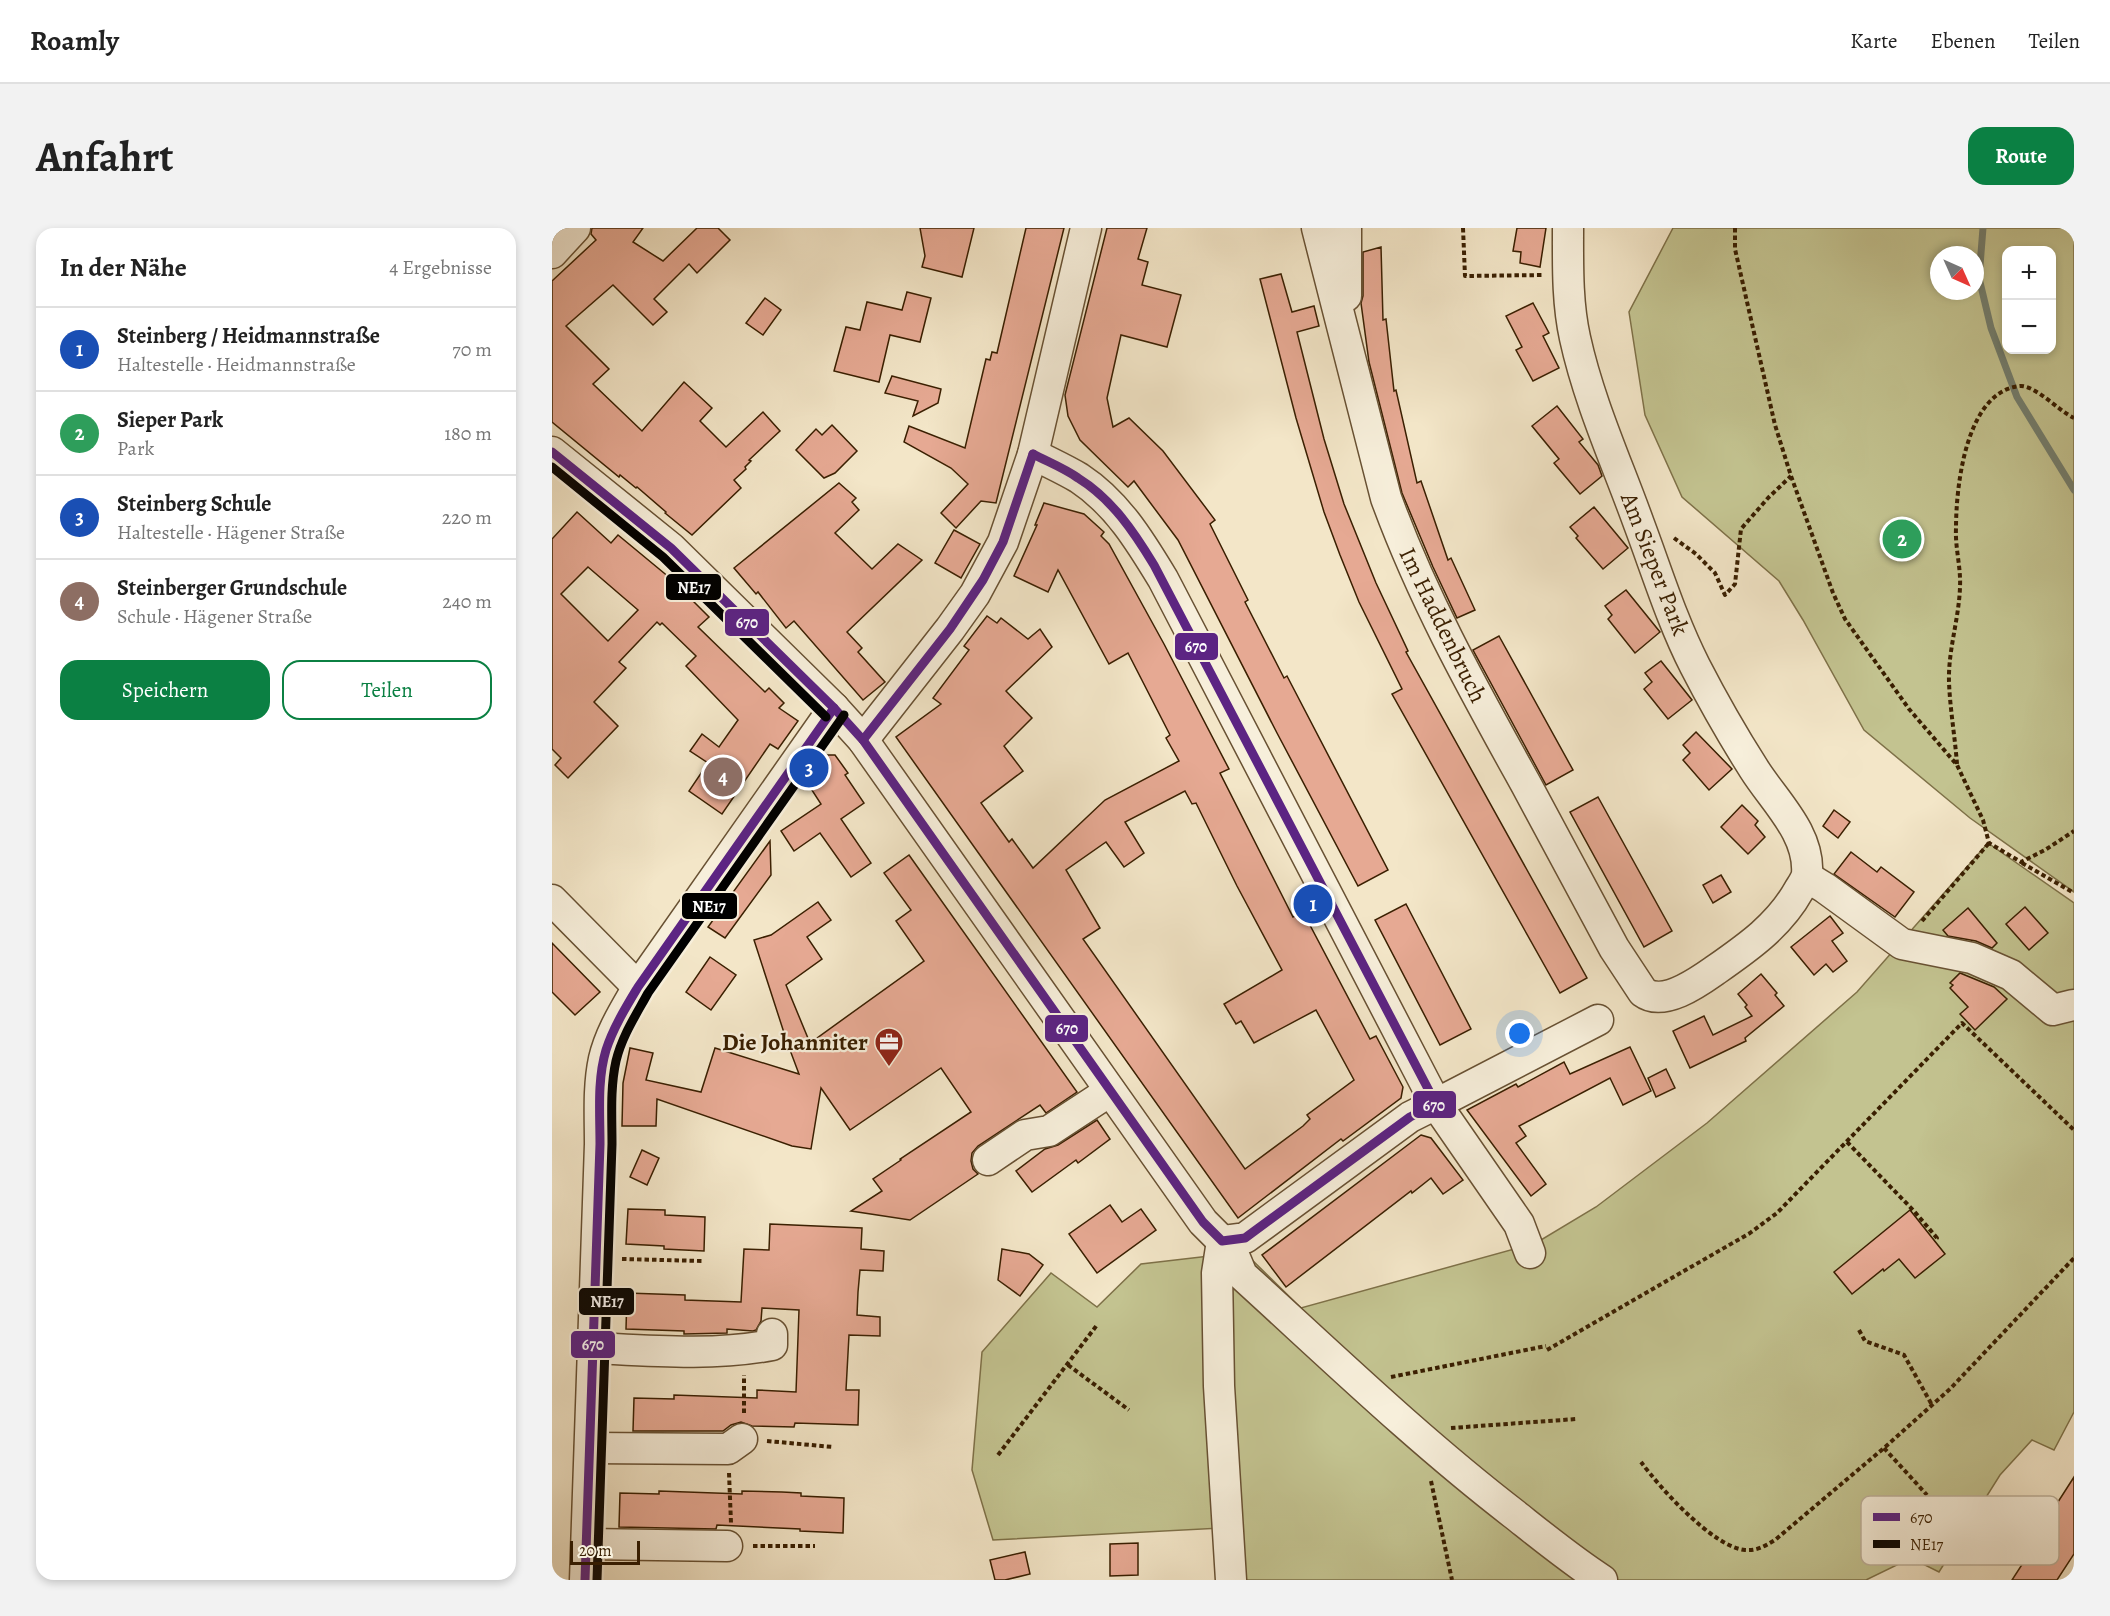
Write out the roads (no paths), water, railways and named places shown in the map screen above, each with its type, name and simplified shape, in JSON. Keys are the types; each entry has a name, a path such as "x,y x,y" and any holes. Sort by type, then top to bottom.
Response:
{"street":[{"path":"552,252 575,228"},
{"path":"863,740 950,629 983,580 1004,542 1033,454 1086,228"},
{"name":"Im Haddenbruch","path":"1317,228 1386,498 1402,541 1457,660 1614,948 1643,992 1661,997 1671,994 1702,979 1751,946 1789,909 1807,877"},
{"path":"1346,228 1346,342"},
{"name":"Am Sieper Park","path":"1568,228 1569,303 1575,338 1586,378 1670,609 1694,664 1754,771 1801,839 1806,855 1807,877"},
{"path":"552,452 671,549 834,708 863,740 1203,1222 1223,1240 1242,1275 1416,1434 1477,1486 1602,1580"},
{"path":"1033,454 1079,478 1101,495 1122,516 1142,543 1163,579 1436,1104 1519,1224 1530,1253"},
{"path":"585,1580 597,1259 600,1092 604,1059 615,1027 638,987 834,708"},
{"path":"1807,877 1902,944 1972,958 2011,975 2053,1010 2073,1005"},
{"path":"552,900 638,987"},
{"path":"1223,1240 1245,1238 1410,1117 1598,1020"},
{"path":"988,1160 1025,1135 1049,1131 1110,1091"},
{"path":"1223,1240 1217,1273 1219,1386 1231,1580"},
{"path":"594,1348 709,1353 746,1350 772,1344 772,1334"},
{"path":"590,1448 728,1449 742,1439"},
{"path":"587,1544 727,1546"}],"waterway":[{"path":"1983,228 1979,278 1991,328 2017,397 2074,490"}],"place":[{"name":"Sieper Park","path":"1902,539"},
{"name":"Steinberg Schule","path":"809,768"},
{"name":"Steinberger Grundschule","path":"723,777"},
{"name":"Steinberg / Heidmannstraße","path":"1313,904"},
{"name":"Die Johanniter","path":"889,1068"}]}
